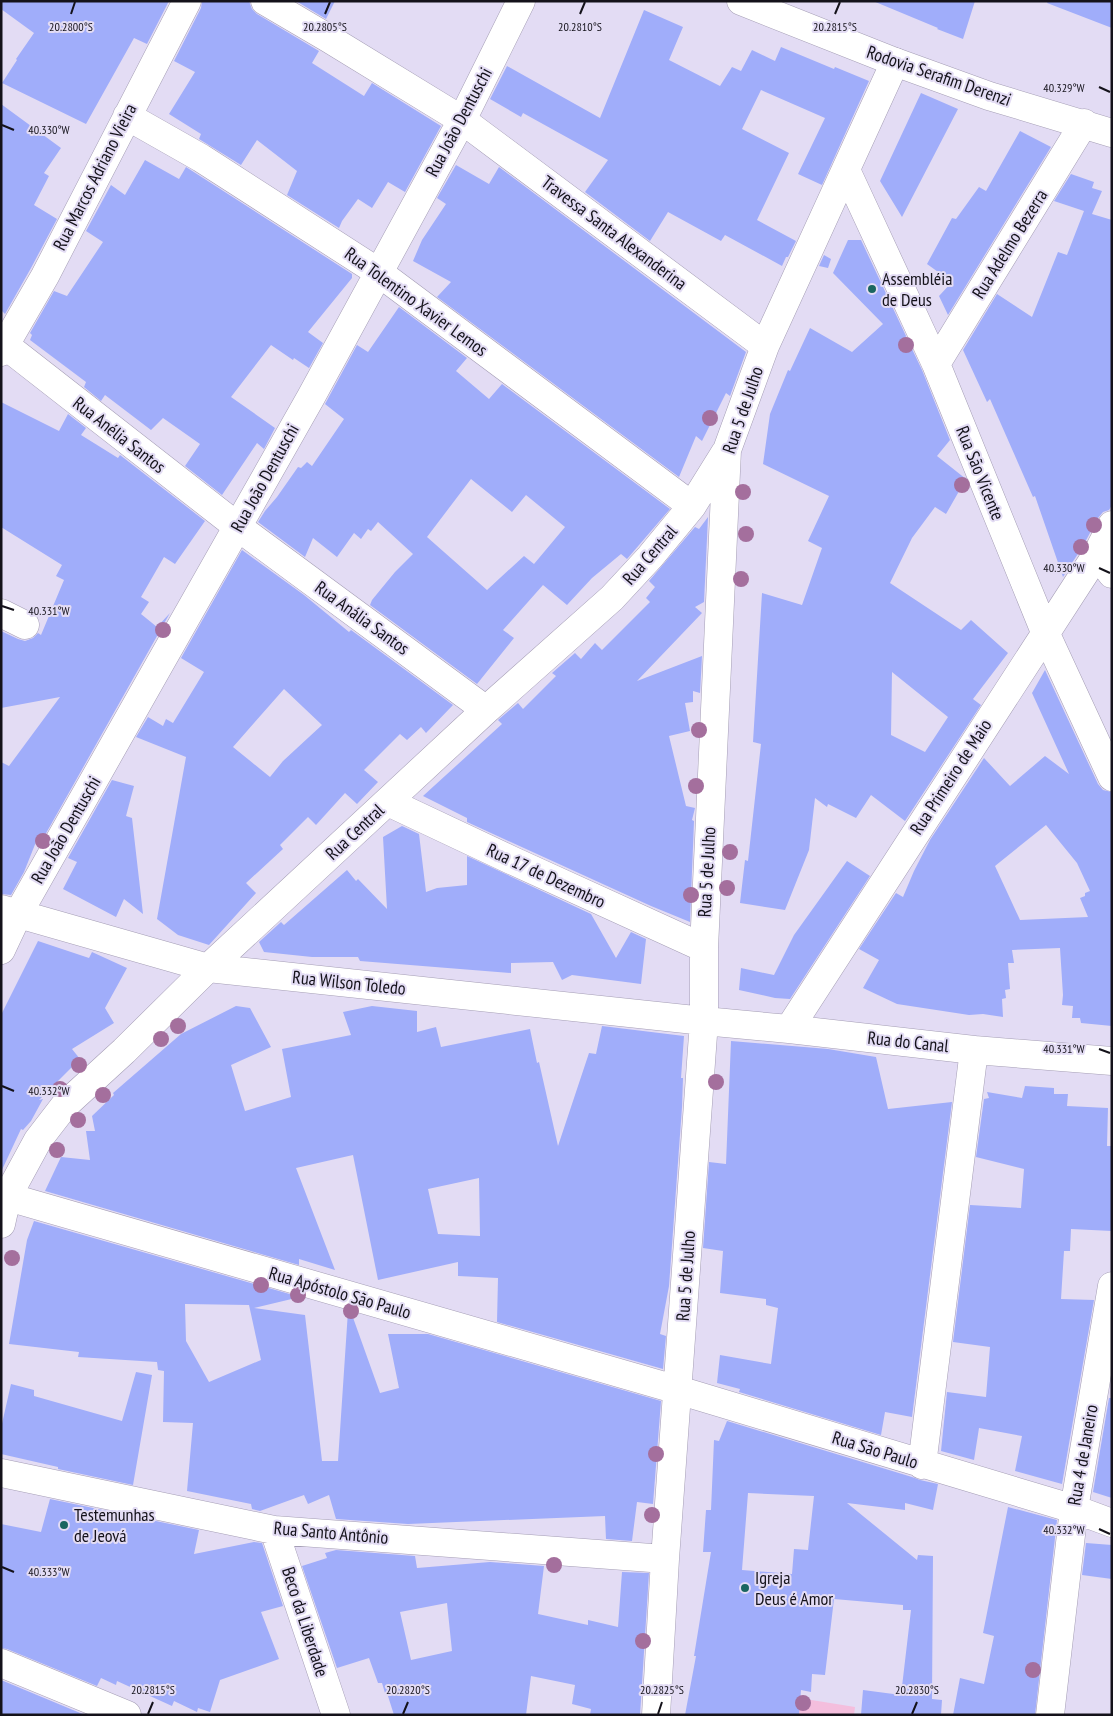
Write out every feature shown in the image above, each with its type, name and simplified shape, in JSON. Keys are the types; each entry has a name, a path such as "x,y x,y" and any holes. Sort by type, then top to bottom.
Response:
{"street":[{"name":"Rua Marcos Adriano Vieira","path":"3,347 45,276 187,1"},
{"name":"Travessa Santa Alexanderina","path":"264,1 462,120 765,346"},
{"name":"Rua João Dentuschi","path":"1,950 10,912 238,527 311,398 462,120 521,1"},
{"name":"Rodovia Serafim Derenzi","path":"741,1 895,62 989,96 1112,132"},
{"name":"Rua 5 de Julho","path":"656,1715 665,1559 704,1021 704,948 727,450 765,346 895,62"},
{"name":"Rua Tolentino Xavier Lemos","path":"127,116 200,158 378,272 692,506"},
{"name":"Rua Adelmo Bezerra","path":"936,364 1084,123"},
{"name":"Rua São Vicente","path":"846,170 936,364 1045,632 1112,777"},
{"name":"Rua Anélia Santos","path":"3,347 238,527"},
{"name":"Rua Central","path":"1,1224 4,1196 38,1140 65,1105 124,1051 208,968 486,710 612,598 650,557 692,506 727,450"},
{"name":"Rua Primeiro de Maio","path":"789,1029 1045,632 1104,564 1112,525"},
{"name":"Rua Anália Santos","path":"238,527 486,710"},
{"name":"Rua 17 de Dezembro","path":"388,802 704,948"},
{"name":"Rua Wilson Toledo","path":"10,912 208,968 704,1021"},
{"name":"Rua do Canal","path":"704,1021 974,1050 1112,1061"},
{"path":"922,1465 974,1050"},
{"name":"Rua Apóstolo São Paulo","path":"4,1196 678,1390"},
{"name":"Rua 4 de Janeiro","path":"1050,1715 1074,1509 1112,1286"},
{"name":"Rua São Paulo","path":"678,1390 922,1465 1074,1509"},
{"name":"Rua Santo Antônio","path":"1,1473 274,1530 665,1559"},
{"path":"1074,1509 1112,1523"},
{"name":"Beco da Liberdade","path":"274,1530 336,1715"},
{"path":"1,1663 127,1715"}],"shaded area":[{"path":"774,1694 855,1707 854,1715 771,1715"}],"building":[{"path":"1,1 169,1 147,44 134,38 86,124 2,83 34,33 1,9"},
{"path":"202,1 249,1 252,9 257,14 319,51 312,63 364,96 372,83 441,126 405,192 388,182 372,208 358,199 339,228 287,195 297,171 257,140 241,165 199,139 201,134 169,114 195,72 174,61 201,8"},
{"path":"296,1 335,1 326,19"},
{"path":"873,1 975,1 963,39"},
{"path":"1048,1 1112,1 1112,28 1047,3"},
{"path":"644,10 683,27 669,60 720,86 732,67 741,71 752,50 775,61 781,47 869,81 822,185 798,174 825,118 761,90 742,129 789,153 757,220 796,241 782,266 725,235 721,241 668,212 650,241 585,192 608,160 523,113 521,117 490,99 507,66 600,118"},
{"path":"921,93 958,109 902,217 880,181"},
{"path":"1,104 61,148 44,173 49,176 34,205 57,219 5,314 1,310"},
{"path":"1020,131 1051,147 948,315 939,296 952,282 927,264 952,218 956,219 979,187 986,191"},
{"path":"145,160 179,179 186,167 352,274 352,278 308,332 323,343 309,368 271,345 231,397 275,428 264,449 257,443 222,495 185,466 200,444 163,418 151,430 105,395 101,401 84,387 86,382 30,340 32,335 30,333 54,291 67,296 103,242 86,231 111,185 125,195"},
{"path":"456,165 489,184 499,167 746,352 730,396 726,393 702,441 696,436 679,477 437,297 451,282 413,261 422,240 446,204 437,198"},
{"path":"1071,174 1094,182 1092,188 1102,191 1092,214 1112,220 1112,505 1109,510 1103,512 1098,518 1063,577 1035,496 1033,497 990,399 987,402 963,350 997,294 1032,317 1058,252 1067,255 1084,211 1054,201"},
{"path":"848,240 861,240 906,336 903,343 912,349 950,440 937,456 966,479 946,514 935,507 912,538 890,583 961,630 971,620 1008,653 973,699 981,705 905,821 871,795 856,818 828,804 827,807 815,798 809,850 785,910 740,903 745,860 748,861 761,744 753,742 762,593 802,605 822,548 808,541 829,496 763,464 770,414 788,370 790,371 810,328 852,352 883,324 833,273","holes":["892,672 948,717 925,752 891,735"]},
{"path":"824,255 831,259 828,268 819,266"},
{"path":"399,307 467,358 456,371 489,399 502,384 670,509 627,559 621,554 592,578 567,605 543,585 503,630 514,638 477,684 370,605 395,572 413,554 378,522 371,531 368,529 361,539 354,533 337,557 313,538 305,557 258,522 298,467 301,468 307,462 312,466 344,419 325,404 357,345 368,352","holes":["471,479 512,512 526,495 565,527 534,564 524,556 487,590 427,537"]},
{"path":"1,402 59,431 68,414 86,428 81,435 118,458 120,455 205,521 175,564 164,557 141,597 149,602 141,614 157,627 170,613 40,844 36,842 24,872 11,895 1,894 1,762 9,766 60,697 1,708 1,631 25,641 33,638 38,633 41,635 64,580 56,576 62,565 1,527"},
{"path":"708,517 704,602 695,607 702,613 637,681 702,656 700,693 693,691 693,702 685,703 690,731 669,736 686,806 695,808 692,820 694,821 690,922 467,822 467,818 423,796 502,724 498,720 518,703 523,709 556,676 552,673 575,653 581,659 595,643 602,650 650,602 646,598 655,587 649,581 695,527 699,529"},
{"path":"242,550 304,595 349,632 351,630 453,705 426,733 421,727 407,740 400,734 364,770 378,782 357,804 345,793 316,825 308,817 280,845 283,849 246,883 256,893 209,945 178,935 157,919 186,757 136,737 148,717 163,726 166,719 173,723 204,672 181,658","holes":["284,689 322,725 283,761 270,777 233,747"]},
{"path":"1045,670 1098,784 1103,790 1112,792 1112,1026 1081,1023 1080,1018 1072,1018 1073,1006 1062,1005 1060,948 1012,950 1014,963 1008,963 1010,989 1005,990 1006,998 1002,999 1003,1017 983,1014 969,1015 897,1004 863,988 879,960 859,949 896,893 903,897 930,840 984,758 1010,786 1045,756 1069,774 1032,693","holes":["1046,825 1077,863 1090,891 1080,898 1088,917 1020,920 995,866"]},
{"path":"112,780 134,786 126,816 132,818 143,914 124,899 116,917 63,889 77,862 68,858"},
{"path":"402,826 419,834 426,892 437,888 467,885 467,856 591,914 616,958 631,932 646,939 641,984 572,975 562,980 553,962 511,963 511,973 360,961 358,957 312,957 264,952 259,942 281,922 284,925 347,870 356,881 358,879 387,909 383,837"},
{"path":"847,861 870,876 790,999 775,998 739,990 741,968 774,975 794,935"},
{"path":"38,941 89,958 92,952 127,968 105,1008 114,1023 72,1049 80,1059 39,1100 43,1099 31,1121 23,1130 21,1129 1,1172 1,1015"},
{"path":"236,1006 250,1008 271,1047 231,1065 245,1111 291,1097 282,1049 351,1035 343,1012 372,1006 417,1011 417,1032 436,1027 441,1047 530,1029 558,1146 589,1053 596,1054 602,1026 684,1036 681,1078 683,1078 682,1107 669,1286 660,1334 666,1336 663,1369 497,1322 498,1278 458,1276 458,1262 378,1280 353,1155 296,1168 335,1270 299,1259 299,1265 45,1191 61,1157 90,1160 86,1131 95,1131 92,1116 114,1095 113,1093 181,1034","holes":["479,1178 480,1236 438,1234 428,1189"]},
{"path":"731,1041 828,1049 876,1057 888,1109 952,1102 912,1417 885,1412 881,1435 739,1392 740,1389 717,1383 720,1355 771,1364 778,1308 766,1305 766,1299 720,1293 723,1251 703,1248 709,1162 726,1164"},
{"path":"1025,1086 1054,1088 1054,1094 1068,1094 1067,1106 1108,1108 1107,1146 1112,1146 1112,1231 1071,1229 1070,1251 1064,1251 1061,1299 1094,1300 1062,1484 1015,1471 1022,1436 979,1428 974,1460 941,1451 947,1392 986,1397 990,1347 953,1342 970,1205 1021,1208 1024,1169 976,1157 984,1099 989,1098 987,1092 1022,1098"},
{"path":"34,1221 300,1297 254,1308 305,1315 322,1461 338,1461 348,1311 351,1312 380,1393 399,1388 388,1334 428,1334 661,1401 653,1504 637,1502 632,1541 606,1539 605,1516 408,1524 336,1519 329,1495 308,1504 304,1495 260,1511 252,1509 251,1504 187,1491 193,1423 163,1422 164,1371 158,1370 157,1362 78,1357 79,1352 9,1344 27,1240","holes":["185,1304 249,1305 261,1360 209,1382 186,1341"]},
{"path":"136,1372 152,1375 133,1485 58,1469 58,1467 1,1454 1,1428 11,1384 34,1390 34,1396 122,1421"},
{"path":"1109,1398 1112,1398 1112,1498 1093,1492"},
{"path":"727,1421 938,1484 933,1510 905,1503 905,1510 847,1503 917,1560 918,1555 933,1556 932,1699 942,1700 941,1715 861,1715 863,1690 901,1695 911,1610 903,1610 903,1605 834,1599 825,1675 812,1674 811,1692 801,1690 799,1715 685,1715 696,1656 694,1656 711,1552 703,1552 706,1510 711,1510 714,1440 719,1441","holes":["748,1493 814,1496 808,1550 794,1549 792,1574 742,1570"]},
{"path":"50,1499 199,1530 194,1554 254,1542 262,1543 283,1606 261,1612 279,1659 220,1680 210,1712 198,1708 197,1712 174,1701 172,1706 117,1681 116,1685 101,1678 97,1686 1,1648 1,1524 41,1532"},
{"path":"1008,1507 1057,1520 1035,1715 953,1715 960,1678 984,1684 994,1636 983,1633"},
{"path":"1086,1543 1112,1545 1112,1579 1082,1575"},
{"path":"336,1550 415,1556 417,1568 490,1562 544,1566 538,1614 588,1625 588,1620 618,1627 622,1572 649,1573 640,1715 590,1715 591,1709 572,1704 575,1685 531,1676 526,1715 394,1715 387,1693 385,1693 382,1683 378,1683 369,1658 337,1668 302,1566 327,1558 325,1553","holes":["447,1603 452,1651 411,1660 400,1612"]},
{"path":"1,1680 85,1715 1,1715"}],"place":[{"name":"Assembléia de Deus","path":"872,289"},
{"name":"Testemunhas de Jeová","path":"64,1525"},
{"name":"Igreja Deus é Amor","path":"745,1588"}]}
